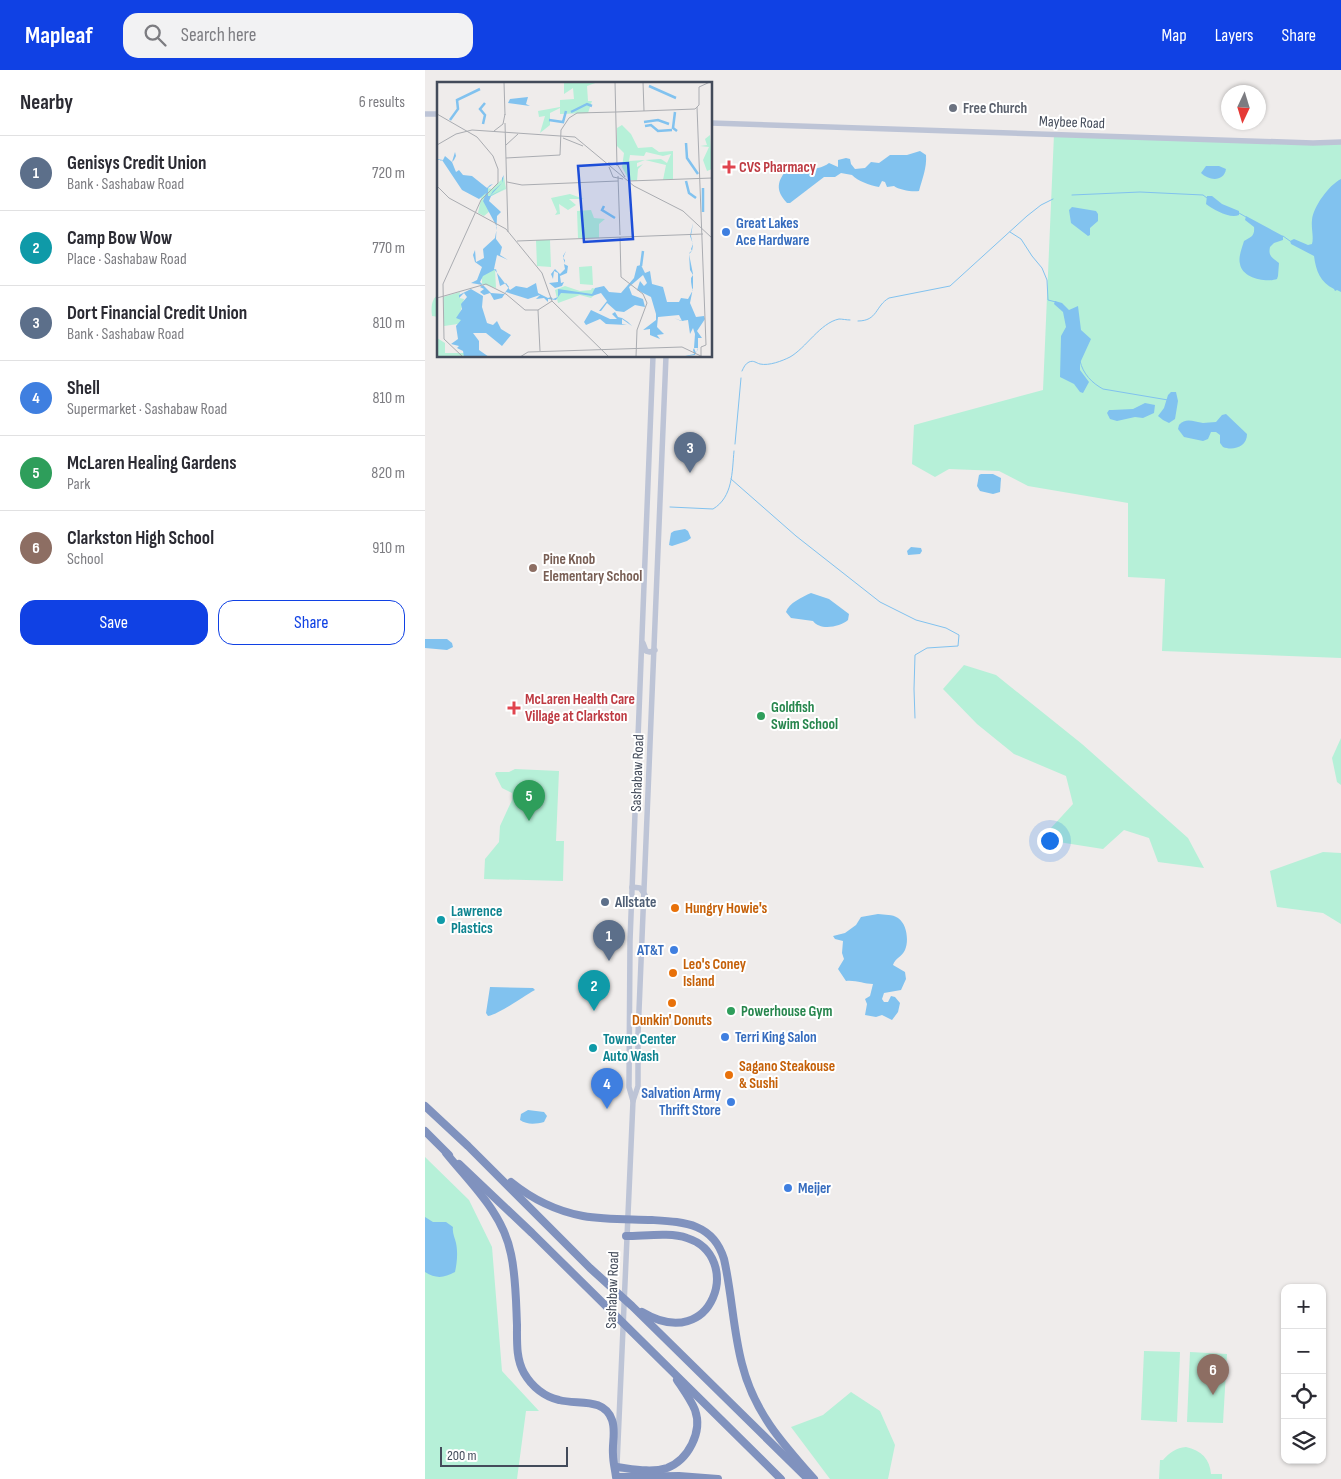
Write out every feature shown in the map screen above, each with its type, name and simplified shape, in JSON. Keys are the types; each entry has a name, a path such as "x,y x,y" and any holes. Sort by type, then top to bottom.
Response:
{"highway":[{"path":"425,1106 511,1182 537,1200 564,1211 583,1216 684,1222 699,1228 715,1242 722,1253 725,1265 740,1358 753,1397 779,1440 815,1479"},
{"path":"425,1131 446,1153 494,1213 509,1246 515,1281 518,1354 523,1372 535,1387 551,1398 561,1401 594,1403 607,1411 614,1426 613,1455 616,1478 679,1476 718,1479"},
{"path":"473,1150 590,1268 632,1306 808,1479"},
{"path":"446,1153 475,1177 781,1479"},
{"path":"626,1236 678,1236 692,1240 709,1254 717,1272 717,1285 710,1304 700,1315 687,1322 673,1324 660,1322 632,1306"},
{"path":"617,1467 650,1470 667,1468 684,1455 692,1445 697,1423 695,1410 681,1386 663,1363"}],"main road":[{"name":"Maybee Road","path":"713,123 1313,143 1341,142"},
{"name":"Sashabaw Road","path":"633,1101 629,1087 629,994 653,358"},
{"name":"Sashabaw Road","path":"616,1478 633,1101 638,1086 666,358"},
{"path":"651,406 654,401 658,400 664,409"},
{"path":"647,491 652,504 657,506 660,503"},
{"path":"644,583 648,580 653,580 657,590"},
{"path":"642,638 645,650 650,652 655,650"},
{"path":"640,684 648,682 653,689"},
{"path":"634,842 638,851 643,852 647,850"},
{"path":"632,887 640,888 645,895"},
{"path":"629,994 634,999 640,997"},
{"path":"629,1066 638,1066"}],"green space":[{"path":"1054,134 1341,144 1341,658 1162,651 1165,579 1128,577 1128,503 1028,486 999,471 949,469 935,477 912,464 914,425 1043,390"},
{"path":"437,296 437,317 432,316 434,298"},
{"path":"964,665 996,675 1082,744 1188,838 1204,868 1158,862 1149,838 1124,830 1103,849 1052,841 1051,828 1073,804 1066,776 1014,754 977,724 943,689"},
{"path":"1341,738 1341,785 1337,782 1332,758"},
{"path":"515,769 559,771 556,841 564,841 563,881 484,879 485,859 499,842 500,826 512,800 512,793 502,788 495,774 496,772 509,772"},
{"path":"1323,852 1341,853 1341,924 1323,913 1277,907 1270,871"},
{"path":"425,1157 469,1200 492,1247 502,1371 539,1411 526,1411 517,1479 425,1479"},
{"path":"1144,1351 1180,1352 1177,1422 1141,1420"},
{"path":"1190,1352 1227,1354 1223,1423 1187,1422"},
{"path":"851,1392 880,1411 895,1445 888,1479 830,1479 791,1427 823,1415"},
{"path":"1186,1447 1196,1450 1204,1456 1209,1464 1211,1474 1222,1474 1222,1479 1159,1479 1160,1460 1163,1460 1176,1449"}],"water":[{"path":"920,151 926,155 926,160 919,191 899,189 894,186 887,187 885,182 882,181 879,187 861,181 852,175 841,173 835,177 824,177 790,203 787,203 779,190 780,181 788,168 815,169 829,163 838,167 838,160 846,158 850,159 855,169 865,168 871,162 879,163 890,155 907,155"},
{"path":"1206,166 1219,166 1226,169 1225,173 1216,179 1208,178 1201,173"},
{"path":"1341,179 1341,292 1335,291 1322,279 1316,267 1314,256 1291,244 1290,241 1294,239 1308,245 1312,244 1312,220 1315,209 1327,191"},
{"path":"1207,196 1212,196 1222,204 1239,211 1239,215 1231,216 1213,209 1206,204"},
{"path":"1072,207 1096,211 1098,214 1098,221 1090,228 1090,235 1088,236 1071,223 1069,210"},
{"path":"1246,216 1283,236 1283,240 1274,243 1270,247 1271,256 1279,263 1277,279 1261,280 1250,276 1242,269 1239,258 1244,241 1252,236 1254,232 1254,227 1245,220"},
{"path":"1055,301 1062,303 1069,310 1078,306 1081,330 1091,339 1080,363 1080,370 1089,382 1083,393 1074,384 1060,377 1061,336 1066,327 1063,312 1054,304"},
{"path":"1171,392 1176,392 1178,401 1175,419 1169,423 1158,416"},
{"path":"1145,403 1155,405 1154,413 1143,418 1135,417 1117,421 1110,419 1107,413 1109,410 1133,409"},
{"path":"1226,414 1247,434 1245,442 1239,447 1223,447 1220,443 1220,435 1216,432 1211,432 1208,439 1203,441 1184,437 1178,429 1179,425 1184,421 1216,422 1222,415"},
{"path":"993,474 1001,478 1000,492 993,494 980,491 977,486 979,475"},
{"path":"685,529 691,538 672,546 669,545 671,533"},
{"path":"911,547 921,548 922,551 920,554 908,555 907,551"},
{"path":"811,593 829,599 849,614 848,620 835,626 825,627 813,621 791,618 786,612 790,606"},
{"path":"425,639 447,639 452,643 453,647 447,650 425,648"},
{"path":"878,914 891,915 898,918 903,924 906,933 907,942 905,950 893,965 905,972 906,979 901,990 884,993 882,999 884,1002 888,1002 891,996 895,997 900,1003 898,1012 892,1020 882,1015 876,1017 865,1015 867,1004 865,999 870,996 873,984 846,981 838,969 844,959 842,953 843,941 835,939 833,936 845,933 856,925 861,917"},
{"path":"490,987 533,988 535,990 488,1016 486,1013"},
{"path":"528,1110 544,1112 547,1116 544,1122 532,1124 520,1120 521,1114"},
{"path":"425,1217 433,1222 446,1222 453,1227 457,1246 457,1258 455,1272 451,1274 436,1277 425,1272"}],"waterway":[{"path":"1072,195 1140,192 1203,195 1207,198"},
{"path":"858,321 869,319 884,301 889,298 950,286 1027,216 1041,205 1053,199"},
{"path":"1239,213 1246,217"},
{"path":"1010,232 1021,239 1042,268 1047,280 1048,300 1056,302"},
{"path":"1283,236 1290,241"},
{"path":"742,371 751,361 767,364 787,359 796,353 819,330 832,321 839,319 850,320"},
{"path":"1080,361 1083,370 1089,378 1103,389 1168,400"},
{"path":"735,444 741,378"},
{"path":"670,507 713,509 720,504 728,491 732,475 734,451"},
{"path":"731,479 796,536 880,602 916,620 946,628 959,635 958,646 927,648 915,655 915,718"}],"place":[{"name":"Free Church","path":"953,108"},
{"name":"CVS Pharmacy","path":"729,167"},
{"name":"Great Lakes Ace Hardware","path":"726,232"},
{"name":"Dort Financial Credit Union","path":"690,473"},
{"name":"Pine Knob Elementary School","path":"533,568"},
{"name":"McLaren Health Care Village at Clarkston","path":"514,708"},
{"name":"Goldfish Swim School","path":"761,716"},
{"name":"McLaren Healing Gardens","path":"529,821"},
{"name":"Allstate","path":"605,902"},
{"name":"Hungry Howie's","path":"675,908"},
{"name":"Lawrence Plastics","path":"441,920"},
{"name":"AT&T","path":"674,950"},
{"name":"Genisys Credit Union","path":"609,961"},
{"name":"Leo's Coney Island","path":"673,973"},
{"name":"Dunkin' Donuts","path":"672,1003"},
{"name":"Camp Bow Wow","path":"594,1011"},
{"name":"Powerhouse Gym","path":"731,1011"},
{"name":"Terri King Salon","path":"725,1037"},
{"name":"Towne Center Auto Wash","path":"593,1048"},
{"name":"Sagano Steakouse & Sushi","path":"729,1075"},
{"name":"Salvation Army Thrift Store","path":"731,1102"},
{"name":"Shell","path":"607,1109"},
{"name":"Meijer","path":"788,1188"},
{"name":"Clarkston High School","path":"1213,1395"}]}
